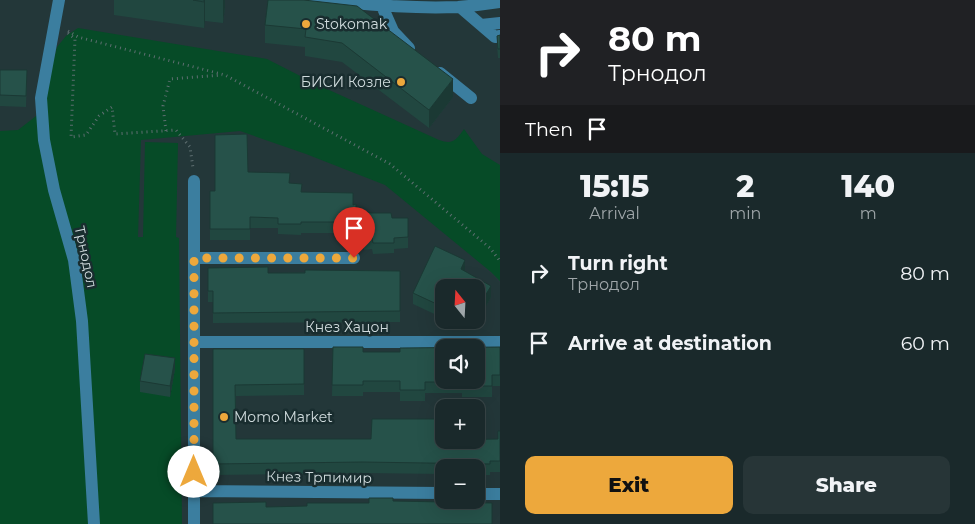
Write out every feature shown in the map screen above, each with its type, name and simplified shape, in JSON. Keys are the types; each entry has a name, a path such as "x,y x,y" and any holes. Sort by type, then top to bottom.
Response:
{"street":[{"name":"Трнодол","path":"59,0 41,98 44,140 54,190 74,260 82,321 94,524"},
{"path":"315,0 382,6 460,7 500,2"},
{"path":"382,6 393,31 406,45 471,98"},
{"path":"460,7 495,37 500,36"},
{"path":"481,25 500,23"},
{"path":"194,180 194,524"},
{"path":"194,258 354,258"},
{"name":"Кнез Хацон","path":"194,342 500,342"},
{"name":"Кнез Трпимир","path":"194,490 435,493"},
{"path":"485,494 500,494"}],"path":[{"path":"54,22 78,38 225,75 390,164 490,248 500,260"},
{"path":"54,22 75,39 71,136 86,135 99,116 112,108 114,134 176,130 190,147 194,180"},
{"path":"166,131 162,106 170,79 225,75"}],"green space":[{"path":"78,28 267,59 316,84 439,140 451,142 464,129 482,154 500,165 500,281 385,185 240,131 141,140 138,237 143,237 145,142 178,143 176,237 179,238 182,524 0,524 0,131 18,130 40,113 57,47 66,36"}],"building":[{"path":"268,0 304,0 357,6 453,79 429,110 342,43 305,37 306,29 265,25"},
{"path":"500,35 500,49 498,49 497,36"},
{"path":"0,70 27,70 26,96 0,95"},
{"path":"247,134 248,172 290,173 289,183 302,184 301,192 353,193 353,205 356,204 356,222 278,224 278,218 250,217 250,229 210,229 210,191 215,191 215,135"},
{"path":"363,213 391,213 392,218 408,218 408,237 394,238 394,243 373,243 372,238 364,239"},
{"path":"435,246 465,260 461,269 479,279 435,279 435,303 413,293"},
{"path":"268,267 268,273 305,273 305,270 400,271 400,311 213,313 213,291 208,291 208,268"},
{"path":"485,283 491,286 485,296"},
{"path":"333,347 363,347 363,352 400,352 400,348 435,348 435,382 425,382 425,390 400,390 400,381 363,381 363,385 332,385"},
{"path":"485,347 500,347 500,375 492,375 492,386 485,386"},
{"path":"213,349 304,349 304,384 235,385 236,439 371,439 372,419 435,419 435,449 485,449 485,439 498,439 498,431 500,431 500,461 490,461 490,464 485,464 485,459 435,459 435,463 213,464"},
{"path":"145,354 175,358 170,386 140,381"},
{"path":"369,498 393,498 393,501 435,502 435,509 485,509 485,503 492,503 492,524 213,524 213,503 266,502 266,507 307,506 307,503 369,503"}],"place":[{"name":"Stokomak","path":"306,24"},
{"name":"БИСИ Козле","path":"401,82"},
{"name":"Momo Market","path":"224,417"}],"route":[{"path":"194,472 194,258 354,258"}]}
